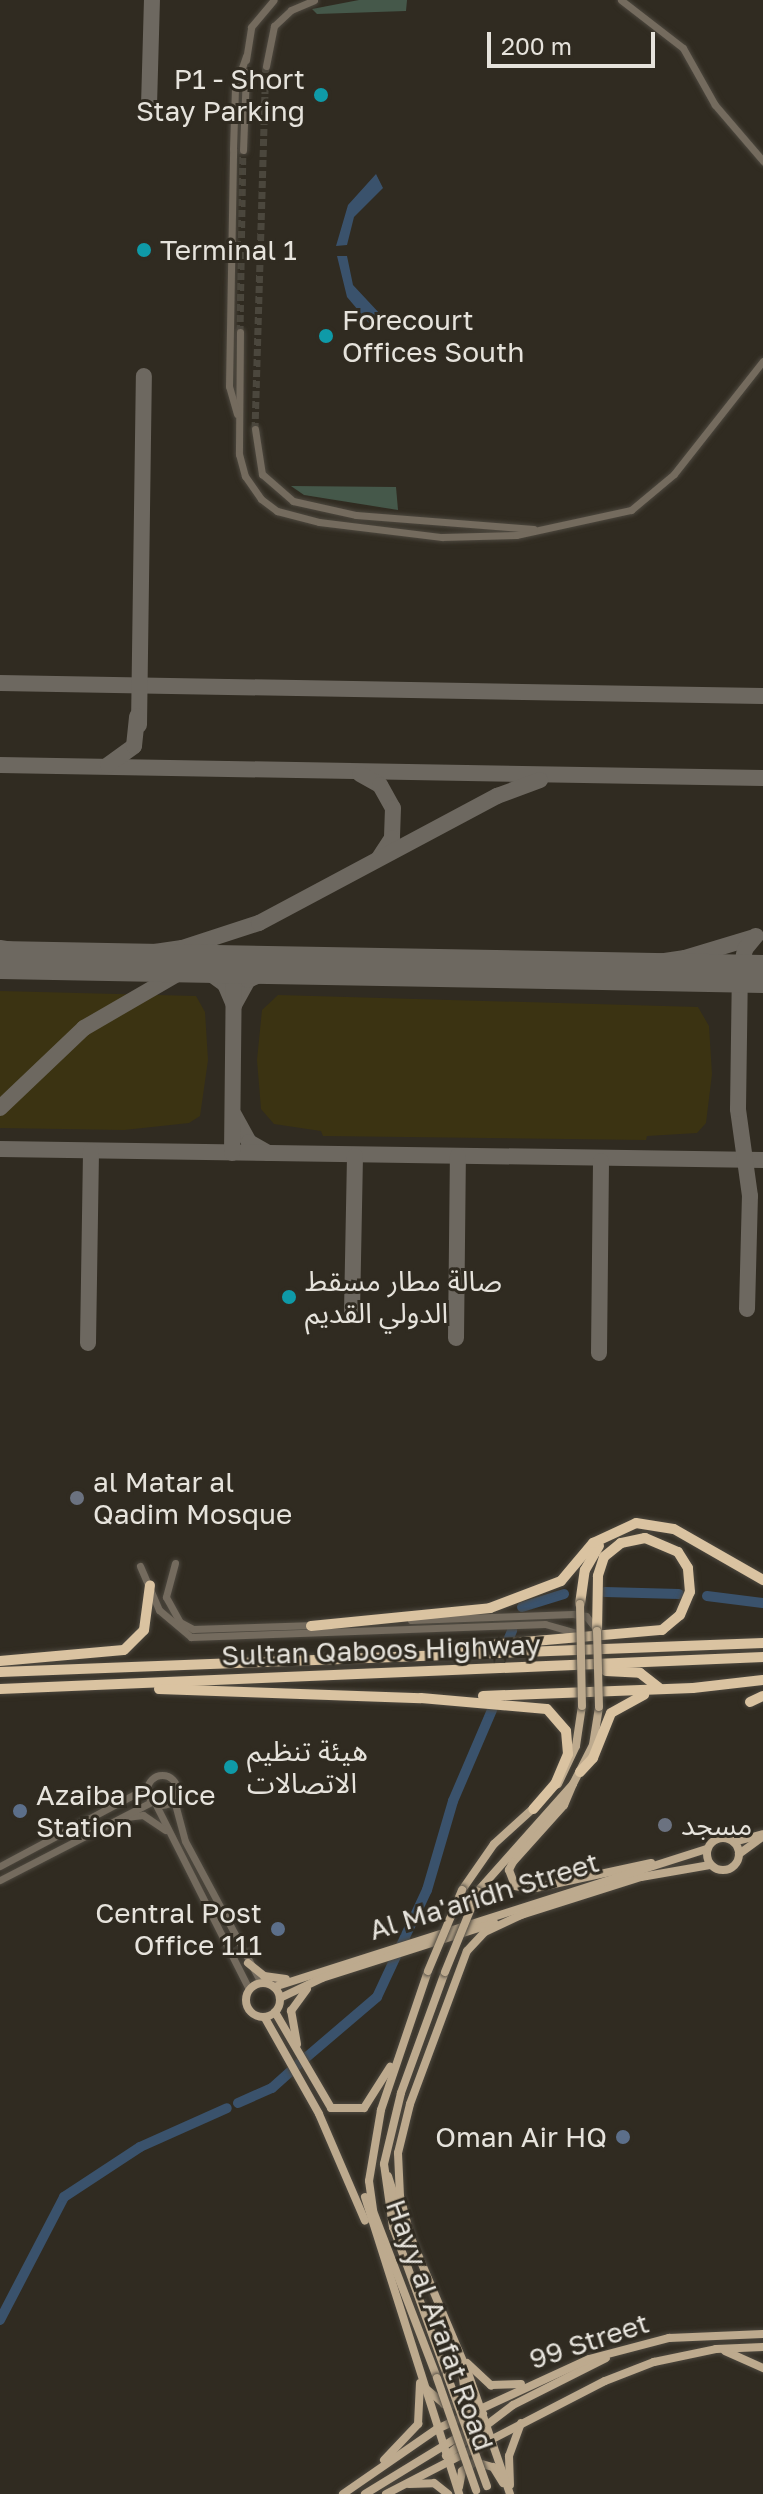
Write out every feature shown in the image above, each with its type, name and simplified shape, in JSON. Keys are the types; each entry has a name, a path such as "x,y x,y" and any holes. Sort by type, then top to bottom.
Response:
{"highway":[{"path":"580,1609 585,1570 595,1552 610,1531 636,1523 662,1524 763,1580"},
{"path":"311,1626 350,1626 490,1608 561,1581 595,1552 621,1543 657,1539 678,1552 690,1576 685,1607 670,1625 655,1632 375,1658"},
{"path":"595,1552 597,1631"},
{"path":"0,1661 124,1650 144,1630 150,1585"},
{"name":"Sultan Qaboos Highway","path":"0,1672 763,1643"},
{"name":"Sultan Qaboos Highway","path":"0,1689 763,1657"},
{"path":"561,1667 640,1673 659,1688"},
{"path":"580,1772 593,1758 611,1713 635,1697 763,1680"},
{"path":"81,1686 532,1705 560,1718 568,1754 555,1784 533,1809"},
{"path":"421,1698 693,1688"},
{"path":"750,1702 763,1696"}],"main road":[{"name":"Hayy al Arafat Road","path":"477,2492 373,2211 370,2168 401,2045 462,1890 494,1844 533,1809 570,1764 582,1706 580,1609"},
{"name":"Hayy al Arafat Road","path":"489,2490 393,2227 384,2164 401,2093 478,1891 573,1784 593,1745 600,1692 597,1631"},
{"path":"573,1784 564,1805 513,1862 509,1870 515,1886 531,1889 633,1864 668,1862"},
{"path":"763,1835 739,1854 730,1869 710,1865 707,1849 718,1839 734,1842 763,1835"},
{"path":"734,1842 739,1854"},
{"name":"Al Ma'aridh Street","path":"280,1998 381,1955 707,1849"},
{"name":"Al Ma'aridh Street","path":"420,1942 641,1877 710,1865"},
{"path":"411,2238 398,2182 398,2153 410,2104 467,1951 485,1932 523,1914"},
{"name":"Al Ma'aridh Street","path":"274,1987 302,1976 381,1955"},
{"path":"248,1963 272,1978 302,1976"},
{"path":"305,2068 291,2011 297,1998 322,1978"},
{"path":"265,2018 275,2012 280,1998 274,1987 261,1983 249,1989 246,2007 265,2018 319,2114 375,2239 458,2494"},
{"path":"275,2012 331,2108 353,2111 370,2102 401,2045"},
{"path":"384,2164 482,2410 510,2494"},
{"path":"370,2168 365,2193 375,2239"},
{"name":"99 Street","path":"482,2410 527,2384 624,2348 681,2337 763,2334"},
{"name":"99 Street","path":"446,2455 492,2438 654,2362 716,2349 763,2347"},
{"path":"386,2494 542,2388 624,2348"},
{"path":"716,2349 763,2368"},
{"path":"459,2353 491,2385 527,2384"},
{"path":"424,2386 444,2404 459,2403 466,2388 459,2353"},
{"path":"371,2473 418,2424 419,2371"},
{"path":"343,2494 437,2429 482,2410"},
{"path":"365,2494 446,2455 482,2410"},
{"path":"510,2494 509,2456 521,2423"},
{"path":"458,2494 462,2471 481,2462 493,2467 510,2494"},
{"path":"401,2486 434,2483 448,2494"}],"street":[{"path":"243,150 246,56 251,27 274,0"},
{"path":"266,66 274,26 291,10 314,0"},
{"path":"621,0 683,48 715,105 763,161"},
{"path":"240,427 229,386 235,88 246,56"},
{"path":"240,332 240,427 245,476 268,505 297,517 385,533 481,538 608,518 639,505 674,474 763,361"},
{"path":"255,429 262,474 293,501 356,515 535,530"},
{"path":"175,1563 166,1597 180,1622 193,1629 311,1626"},
{"path":"140,1566 169,1623 191,1637 580,1609 597,1631"},
{"path":"350,1626 545,1624 581,1634"},
{"path":"0,1866 146,1788 154,1777 167,1776 176,1785 174,1800 185,1841 261,1983"},
{"path":"146,1788 249,1989"},
{"path":"0,1880 120,1818 154,1803 174,1800"},
{"path":"120,1818 143,1815 170,1835"}],"green space":[{"path":"359,0 407,0 406,11 317,14 312,9"},
{"path":"291,486 396,487 398,510 304,495"}],"sand":[{"path":"0,991 196,996 205,1012 208,1060 200,1116 189,1123 124,1130 0,1128"},
{"path":"278,995 698,1007 709,1026 712,1074 706,1123 697,1133 647,1136 646,1140 323,1136 321,1131 274,1124 261,1109 257,1060 262,1010"}],"water":[{"path":"376,174 383,188 354,217 347,245 336,246 348,205"},
{"path":"337,256 347,256 353,285 381,315 374,329 347,297"}],"waterway":[{"path":"605,1592 679,1594"},
{"path":"522,1607 564,1594"},
{"path":"707,1596 763,1603"},
{"path":"509,1638 512,1631"},
{"path":"295,2067 377,1997 427,1890 453,1801 492,1710"},
{"path":"238,2103 272,2088 290,2072"},
{"path":"0,2320 64,2197 140,2147 227,2108"}],"taxiway":[{"path":"149,106 152,0"},
{"path":"139,725 144,376"},
{"path":"0,683 763,696"},
{"path":"108,765 134,746 137,716"},
{"path":"0,765 763,778"},
{"path":"360,774 380,785 393,808 392,838 379,858"},
{"path":"93,961 182,948 259,923 497,796 540,780"},
{"path":"747,1309 750,1196 738,1109 740,973 745,949 756,936"},
{"path":"597,971 685,958 754,937"},
{"path":"0,948 78,961"},
{"path":"0,1108 84,1028 196,963 225,984 234,1005 248,980 281,965"},
{"path":"232,1153 234,964"},
{"path":"234,1115 249,1142 268,1153"},
{"path":"0,1149 763,1160"},
{"path":"88,1343 91,1151"},
{"path":"352,1312 355,1156"},
{"path":"456,1338 458,1156"},
{"path":"599,1353 601,1161"}],"runway":[{"path":"0,960 763,974"}],"tunnel":[{"path":"255,429 266,66"},
{"path":"240,332 243,150"}],"place":[{"name":"P1 - Short Stay Parking","path":"321,95"},
{"name":"Terminal 1","path":"144,250"},
{"name":"Forecourt Offices South","path":"326,336"},
{"name":"صالة مطار مسقط الدولي القديم","path":"289,1297"},
{"name":"al Matar al Qadim Mosque","path":"77,1498"},
{"name":"هيئة تنظيم الاتصالات","path":"231,1767"},
{"name":"Azaiba Police Station","path":"20,1811"},
{"name":"مسجد","path":"665,1825"},
{"name":"Central Post Office 111","path":"278,1929"},
{"name":"Oman Air HQ","path":"623,2137"}]}
